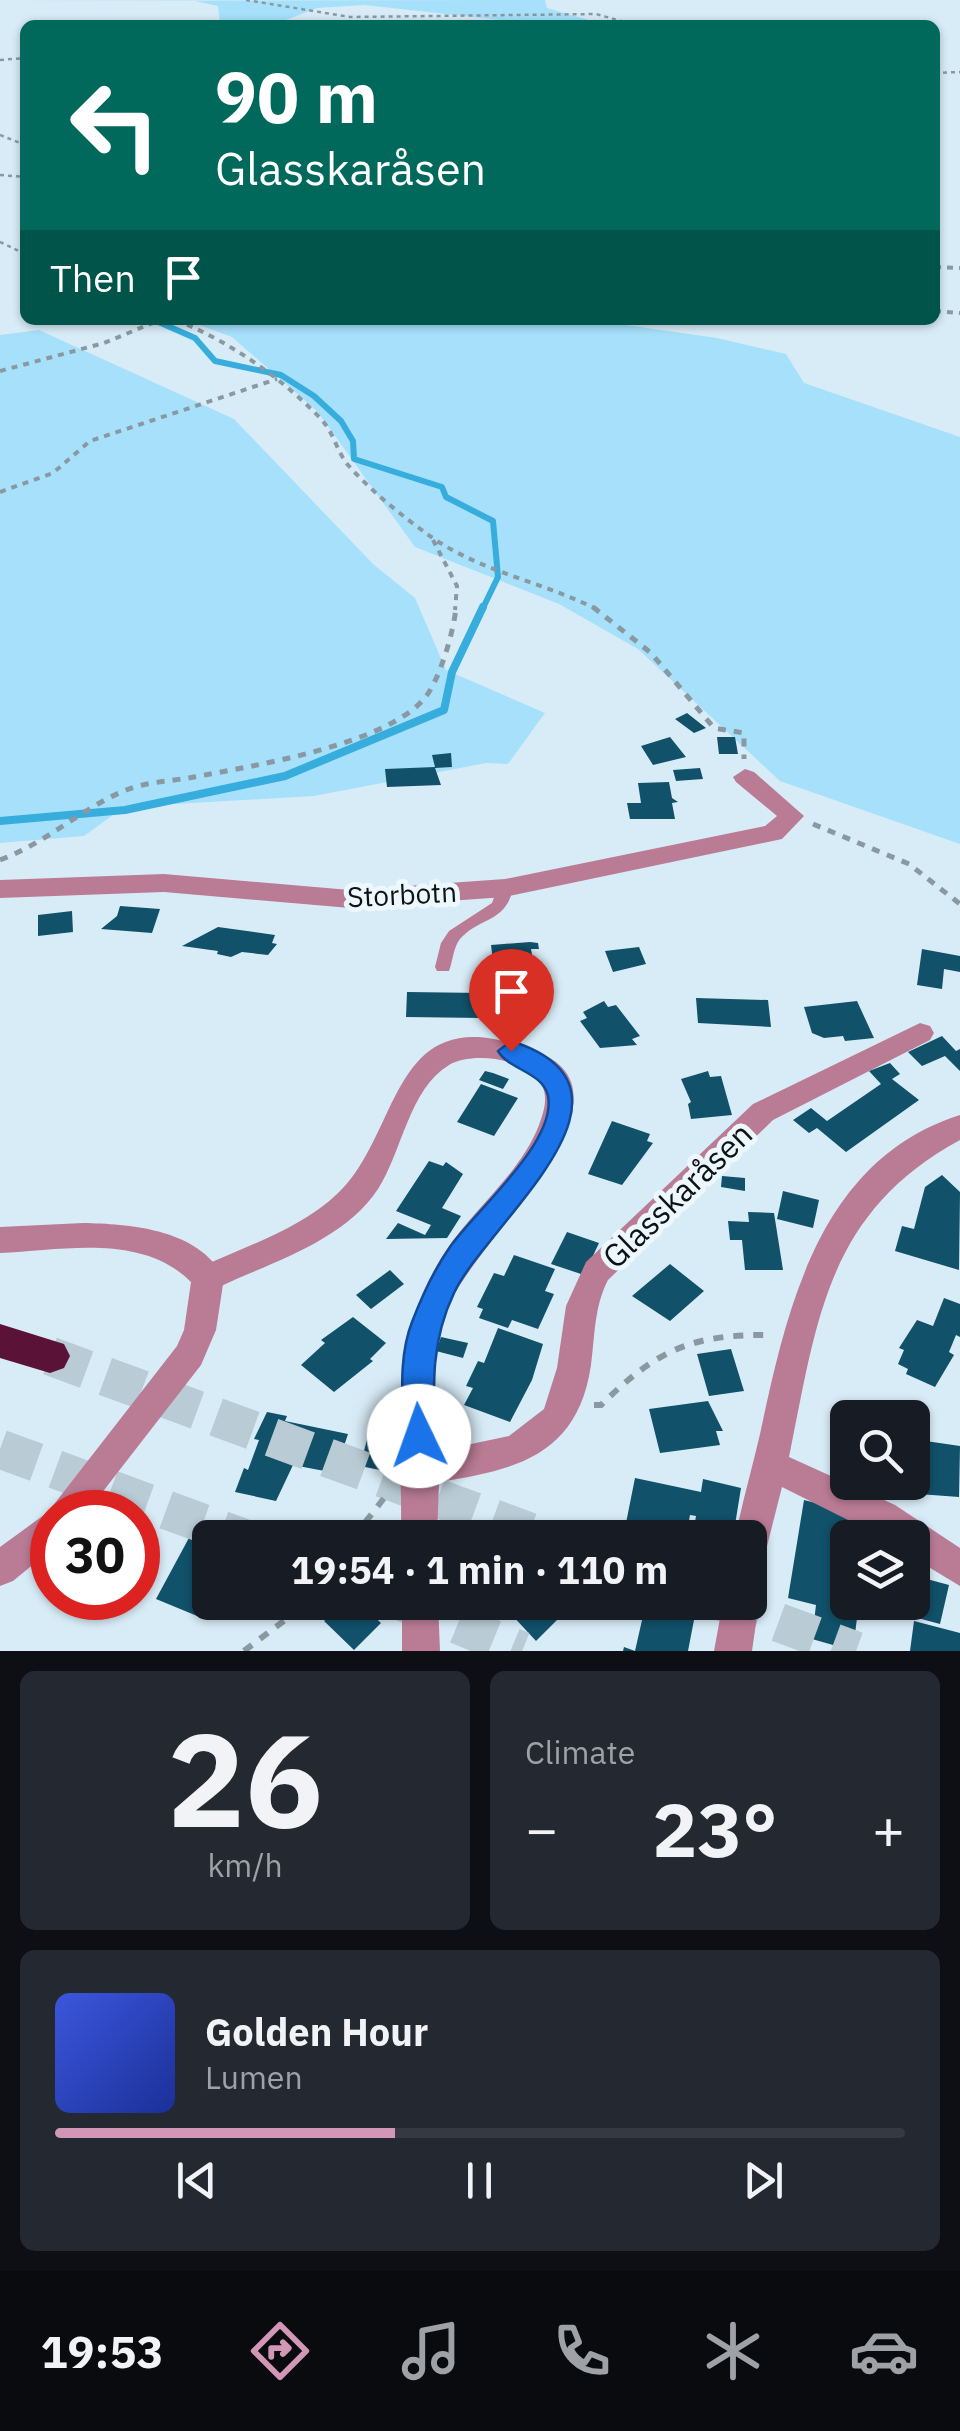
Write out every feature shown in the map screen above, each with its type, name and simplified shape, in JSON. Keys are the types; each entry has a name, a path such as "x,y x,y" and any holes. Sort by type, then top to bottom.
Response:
{"highway":[{"path":"0,1341 50,1356"}],"street":[{"path":"745,777 792,816"},
{"name":"Storbotn","path":"0,889 164,883 350,899 506,888 773,833 792,816"},
{"name":"Glasskaråsen","path":"567,1400 582,1295 598,1271 763,1112 920,1034"},
{"path":"208,1278 305,1230 350,1201 386,1148 412,1079 433,1062 460,1049 488,1047 511,1051 550,1076 561,1094 555,1131 525,1176 460,1255 425,1326 417,1369 420,1520"},
{"path":"757,1520 799,1337 828,1254 856,1204 883,1176 926,1142 960,1126"},
{"path":"0,1240 140,1238 192,1257 208,1278 200,1330 189,1354 83,1490"},
{"path":"421,1469 497,1458 525,1448 550,1428 567,1400"},
{"path":"770,1464 884,1516 960,1569"},
{"path":"0,1569 30,1545"},
{"path":"420,1620 421,1651"},
{"path":"732,1651 738,1620"}],"lane":[{"path":"443,967 449,942 460,930 498,908 506,888"}],"path":[{"path":"246,0 284,10 370,15 546,17 590,13 626,20"},
{"path":"0,370 104,343 148,325"},
{"path":"189,325 277,379 323,421 339,442 346,462 431,537 505,575 558,590 606,614 651,653 714,728 744,733 745,777"},
{"path":"0,492 53,474 66,458 90,441 277,379"},
{"path":"0,860 38,846 70,822 128,789 296,758 397,720 425,699 454,630 456,586 431,537"},
{"path":"792,816 910,864 960,904"},
{"path":"567,1400 601,1405 633,1371 673,1348 706,1340 799,1337"},
{"path":"365,1520 379,1499 421,1469"},
{"path":"244,1651 285,1620"}],"shaded area":[{"path":"545,0 547,8 589,20 501,20 364,5 317,8 286,20 220,20 218,6 195,1 0,1"},
{"path":"200,325 626,325 717,338 786,354 804,383 960,437 960,844 780,781 638,649 559,604 415,547 317,411 232,337"},
{"path":"39,330 234,419 373,564 415,598 446,670 545,713 508,764 486,763 314,796 124,807 84,836 0,843 0,335"}],"building":[{"path":"687,713 706,728 694,733 675,719"},
{"path":"670,737 686,757 653,765 641,746"},
{"path":"717,737 735,737 738,754 719,754"},
{"path":"451,753 452,767 435,768 441,785 387,787 385,769 435,767 432,755"},
{"path":"700,768 703,779 676,781 673,770"},
{"path":"669,782 672,798 678,802 672,803 675,819 630,819 627,803 641,803 638,783"},
{"path":"120,906 160,909 152,933 101,929 117,916"},
{"path":"72,911 73,932 38,936 38,915"},
{"path":"218,927 275,935 272,943 277,944 268,955 242,952 231,957 217,954 218,951 182,946"},
{"path":"538,943 539,949 531,949 534,966 494,969 491,945"},
{"path":"639,947 646,964 613,972 605,951"},
{"path":"922,949 960,956 960,972 944,969 942,989 917,985"},
{"path":"407,992 483,993 482,1018 406,1017"},
{"path":"696,998 768,1000 771,1027 698,1023"},
{"path":"604,1001 608,1007 616,1005 640,1036 632,1039 637,1045 600,1048 580,1021 587,1018 583,1012"},
{"path":"857,1001 874,1038 845,1041 843,1036 824,1038 812,1033 804,1007"},
{"path":"942,1036 956,1051 960,1049 960,1071 945,1056 922,1066 908,1052"},
{"path":"890,1063 900,1074 892,1079 919,1100 846,1152 817,1128 809,1133 793,1120 811,1108 827,1121 881,1084 869,1071"},
{"path":"485,1071 509,1079 503,1089 479,1080"},
{"path":"708,1071 710,1077 721,1076 732,1115 691,1119 691,1102 681,1079"},
{"path":"481,1084 518,1098 494,1136 457,1122"},
{"path":"612,1121 650,1134 647,1141 653,1143 622,1185 588,1174"},
{"path":"429,1161 443,1166 446,1162 463,1174 442,1208 461,1216 447,1238 386,1239 398,1223 425,1235 431,1225 396,1211"},
{"path":"942,1175 960,1192 959,1270 895,1251 902,1226 914,1229 925,1187"},
{"path":"722,1176 745,1178 745,1191 721,1187"},
{"path":"783,1191 819,1200 813,1228 777,1219"},
{"path":"748,1212 774,1213 783,1270 745,1270 742,1240 730,1240 728,1221 749,1222"},
{"path":"567,1232 599,1243 584,1275 551,1264"},
{"path":"514,1255 555,1269 545,1291 554,1294 538,1329 512,1320 508,1328 479,1318 483,1309 477,1307 494,1273 504,1276"},
{"path":"670,1264 704,1291 670,1321 632,1296"},
{"path":"390,1270 404,1284 371,1309 356,1295"},
{"path":"944,1298 960,1304 960,1337 956,1335 949,1352 954,1355 935,1387 906,1374 908,1369 898,1364 904,1350 899,1348 917,1320 933,1326"},
{"path":"353,1317 386,1343 370,1359 373,1361 334,1392 301,1365 325,1343 321,1340"},
{"path":"498,1328 543,1344 532,1380 510,1422 464,1405 473,1388 466,1386 478,1361 484,1363"},
{"path":"441,1337 468,1343 463,1358 436,1351"},
{"path":"731,1349 744,1391 709,1396 697,1354"},
{"path":"708,1401 723,1431 716,1431 720,1445 660,1453 649,1409"},
{"path":"267,1412 287,1416 285,1421 348,1434 335,1473 293,1465 276,1501 235,1492 244,1468 248,1470 259,1440 254,1439"},
{"path":"368,1436 388,1440 380,1470 360,1466"},
{"path":"930,1442 960,1446 959,1497 930,1495"},
{"path":"635,1478 701,1492 703,1479 741,1488 736,1520 695,1520 696,1516 690,1515 689,1520 627,1520"},
{"path":"804,1500 860,1514 859,1520 830,1520 830,1620 857,1620 855,1634 842,1630 840,1647 812,1639 816,1605 788,1598"},
{"path":"192,1532 192,1614 160,1601 160,1592"},
{"path":"930,1580 949,1585 940,1624 925,1620 930,1620"},
{"path":"378,1620 381,1623 354,1650 324,1621"},
{"path":"517,1620 557,1620 536,1641"},
{"path":"642,1620 694,1620 688,1651 635,1651"},
{"path":"914,1621 960,1633 960,1651 910,1651"}],"waterway":[{"path":"165,325 195,338 215,361 281,375 314,396 341,421 353,441 354,459 442,487 446,497 493,521 498,577 482,610"},
{"path":"0,821 125,810 285,776 444,710 452,672 483,607"}],"tunnel":[{"path":"50,1356 497,1520"},
{"path":"0,1449 194,1520"},
{"path":"767,1618 856,1651"},
{"path":"447,1620 522,1651"}],"route":[{"path":"419,1436 417,1369 425,1326 442,1286 460,1255 525,1176 555,1131 560,1112 561,1094 550,1076 531,1060 511,1051"}]}
